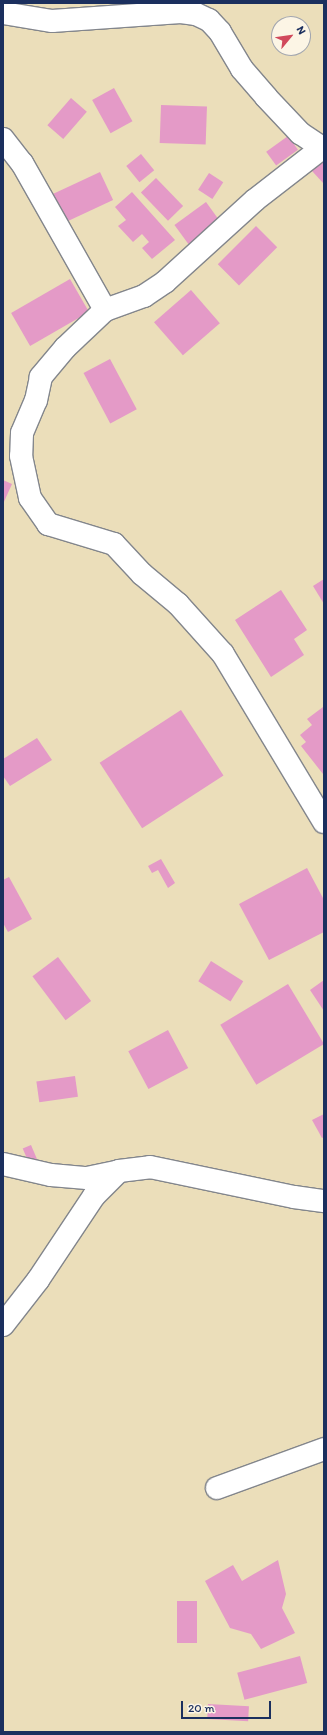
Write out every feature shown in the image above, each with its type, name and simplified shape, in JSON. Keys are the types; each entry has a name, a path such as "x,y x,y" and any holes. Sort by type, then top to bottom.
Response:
{"street":[{"path":"3,13 52,21 181,12 196,14 209,20 220,32 242,69 300,133 323,148 255,200 165,282 144,296 105,310 65,348 41,377 36,400 22,432 22,456 30,498 48,524 114,544 142,574 178,604 223,654 324,822"},
{"path":"3,139 22,163 49,214 105,310"},
{"path":"3,1164 51,1175 88,1178 119,1171 150,1167 294,1197 324,1201"},
{"path":"3,1325 38,1280 94,1196 119,1171"},
{"path":"217,1488 324,1449"}],"building":[{"path":"114,88 132,121 111,133 92,100"},
{"path":"71,98 87,112 63,139 47,125"},
{"path":"161,105 207,107 206,145 160,143"},
{"path":"288,136 298,150 276,166 266,152"},
{"path":"141,154 154,170 139,182 126,166"},
{"path":"324,158 324,184 312,171"},
{"path":"100,172 113,200 63,223 50,195"},
{"path":"209,173 223,182 212,199 198,190"},
{"path":"156,178 183,206 168,221 141,193"},
{"path":"132,192 175,240 152,259 142,248 149,242 142,234 133,242 118,226 126,220 115,207"},
{"path":"206,202 220,221 189,244 174,225"},
{"path":"256,226 277,247 239,285 218,264"},
{"path":"70,279 89,312 30,346 11,313"},
{"path":"191,290 220,323 183,355 154,322"},
{"path":"110,359 137,409 110,423 84,373"},
{"path":"3,480 12,484 3,504"},
{"path":"324,579 324,604 313,586"},
{"path":"281,590 307,630 294,639 304,655 271,677 235,620"},
{"path":"323,707 323,774 301,746 306,742 300,735 312,725 307,719"},
{"path":"181,710 223,775 142,828 100,763"},
{"path":"37,738 52,760 10,786 3,776 3,759"},
{"path":"161,859 175,883 168,888 158,870 152,873 148,866"},
{"path":"307,868 324,900 324,932 269,960 239,904"},
{"path":"9,877 32,919 8,932 3,923 3,880"},
{"path":"58,957 91,1001 66,1020 32,976"},
{"path":"211,961 243,981 231,1001 198,981"},
{"path":"324,980 324,1011 310,990"},
{"path":"288,984 324,1044 256,1085 220,1025"},
{"path":"168,1030 188,1068 148,1089 128,1051"},
{"path":"75,1076 78,1097 39,1102 36,1081"},
{"path":"324,1114 324,1137 322,1138 312,1120"},
{"path":"31,1145 37,1159 29,1162 23,1149"},
{"path":"278,1560 286,1594 282,1608 295,1633 261,1649 251,1634 230,1628 205,1581 233,1565 242,1581"},
{"path":"177,1601 197,1601 197,1643 177,1643"},
{"path":"300,1656 307,1683 244,1700 237,1673"},
{"path":"208,1704 249,1706 248,1721 207,1719"}]}
